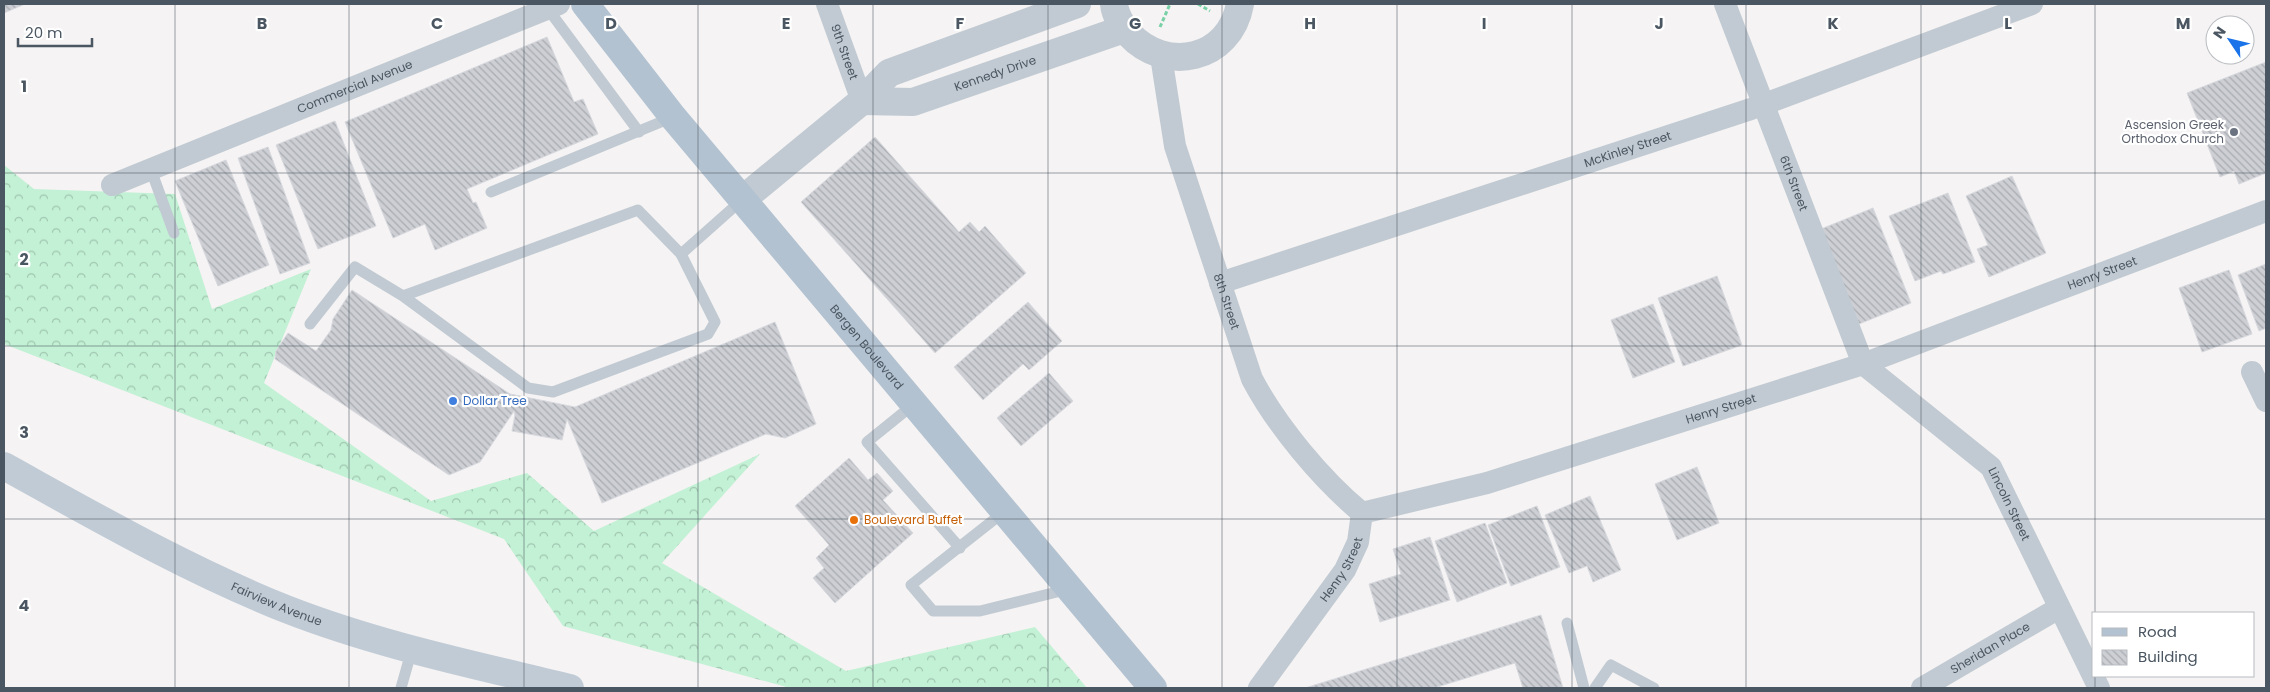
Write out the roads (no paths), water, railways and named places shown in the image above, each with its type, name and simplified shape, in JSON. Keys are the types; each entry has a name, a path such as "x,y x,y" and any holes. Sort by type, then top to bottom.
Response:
{"main road":[{"name":"Bergen Boulevard","path":"585,4 673,117 1153,688"},
{"name":"Fairview Avenue","path":"4,466 142,543 214,579 288,610 412,649 570,688"}],"street":[{"name":"9th Street","path":"827,4 862,101"},
{"path":"743,199 862,101 889,73 1077,4"},
{"path":"1114,4 1124,29 1140,46 1161,56 1185,57 1207,51 1226,36 1238,16 1240,4"},
{"name":"6th Street","path":"1726,4 1863,364"},
{"name":"McKinley Street","path":"1220,283 1764,104 2032,4"},
{"name":"Commercial Avenue","path":"112,184 151,170 553,6"},
{"name":"Kennedy Drive","path":"862,101 913,102 1124,29"},
{"name":"8th Street","path":"1161,56 1175,146 1252,379 1268,408 1342,496 1362,513"},
{"name":"Henry Street","path":"1259,688 1345,570 1358,542 1362,513 1487,483 1863,364 2266,211"},
{"name":"Lincoln Street","path":"1863,364 1990,467 2092,676"},
{"path":"2252,372 2266,401"},
{"name":"Sheridan Place","path":"1922,688 2059,608"}],"lane":[{"path":"553,6 639,132"},
{"path":"491,192 673,117"},
{"path":"151,170 174,233"},
{"path":"681,254 743,199"},
{"path":"310,324 354,267 403,296 528,388 553,392 708,334 715,322 681,254 638,210 403,296"},
{"path":"914,404 868,442 960,548"},
{"path":"1005,511 911,585 933,611 980,611 1070,589"},
{"path":"1567,623 1584,688"},
{"path":"401,688 412,649"},
{"path":"1594,688 1611,665 1654,688"}],"place":[{"name":"Ascension Greek Orthodox Church","path":"2234,132"},
{"name":"Dollar Tree","path":"453,401"},
{"name":"Boulevard Buffet","path":"854,520"}]}
